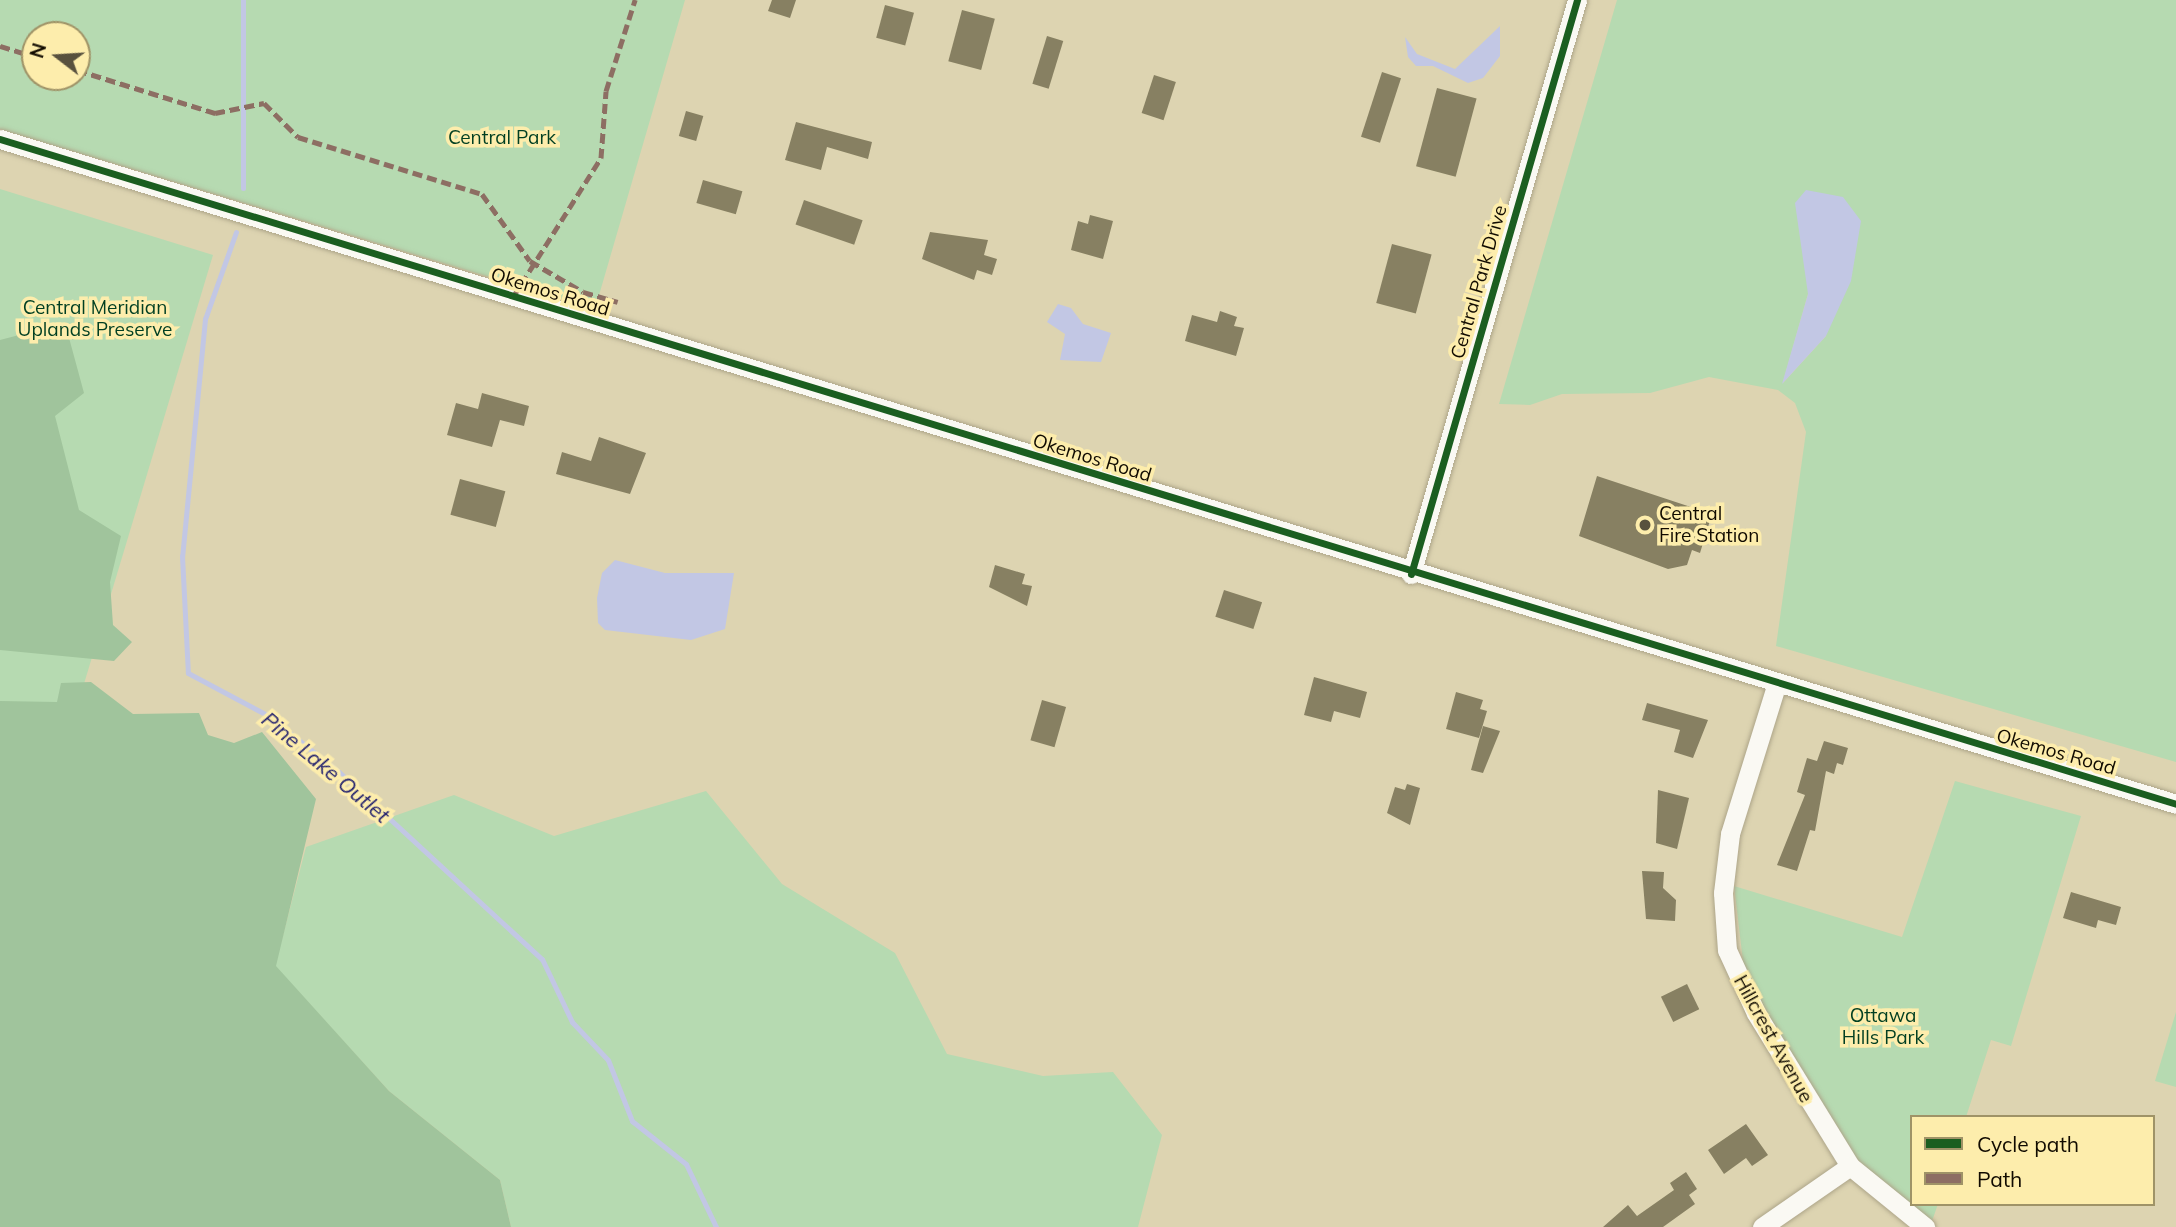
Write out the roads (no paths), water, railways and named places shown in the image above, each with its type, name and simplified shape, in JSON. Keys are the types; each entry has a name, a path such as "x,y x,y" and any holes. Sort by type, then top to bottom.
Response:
{"street":[{"name":"Central Park Drive","path":"1411,574 1577,0"},
{"name":"Okemos Road","path":"0,139 1776,686 2176,804"},
{"name":"Hillcrest Avenue","path":"1776,686 1730,834 1723,893 1727,950 1756,1013 1850,1166 1925,1227"},
{"path":"1762,1227 1850,1166"}],"water":[{"path":"1500,26 1500,56 1483,78 1468,83 1433,66 1416,66 1408,57 1405,37 1417,54 1455,69"},
{"path":"1806,190 1843,197 1861,221 1851,281 1826,336 1782,384 1808,294 1795,203"},
{"path":"1058,304 1071,308 1083,324 1111,333 1101,362 1060,360 1065,334 1047,322"},
{"path":"615,560 665,573 734,573 725,629 691,640 605,630 598,623 597,598 602,573"}],"waterway":[{"name":"Pine Lake Outlet","path":"243,0 243,188"},
{"name":"Pine Lake Outlet","path":"236,232 205,319 182,556 188,673 267,715 339,772 542,959 572,1022 608,1060 632,1121 686,1164 716,1227"}],"place":[{"name":"Central Fire Station","path":"1645,525"}],"park label":[{"name":"Central Park","path":"502,138"},
{"name":"Central Meridian Uplands Preserve","path":"95,319"},
{"name":"Ottawa Hills Park","path":"1883,1027"}]}
